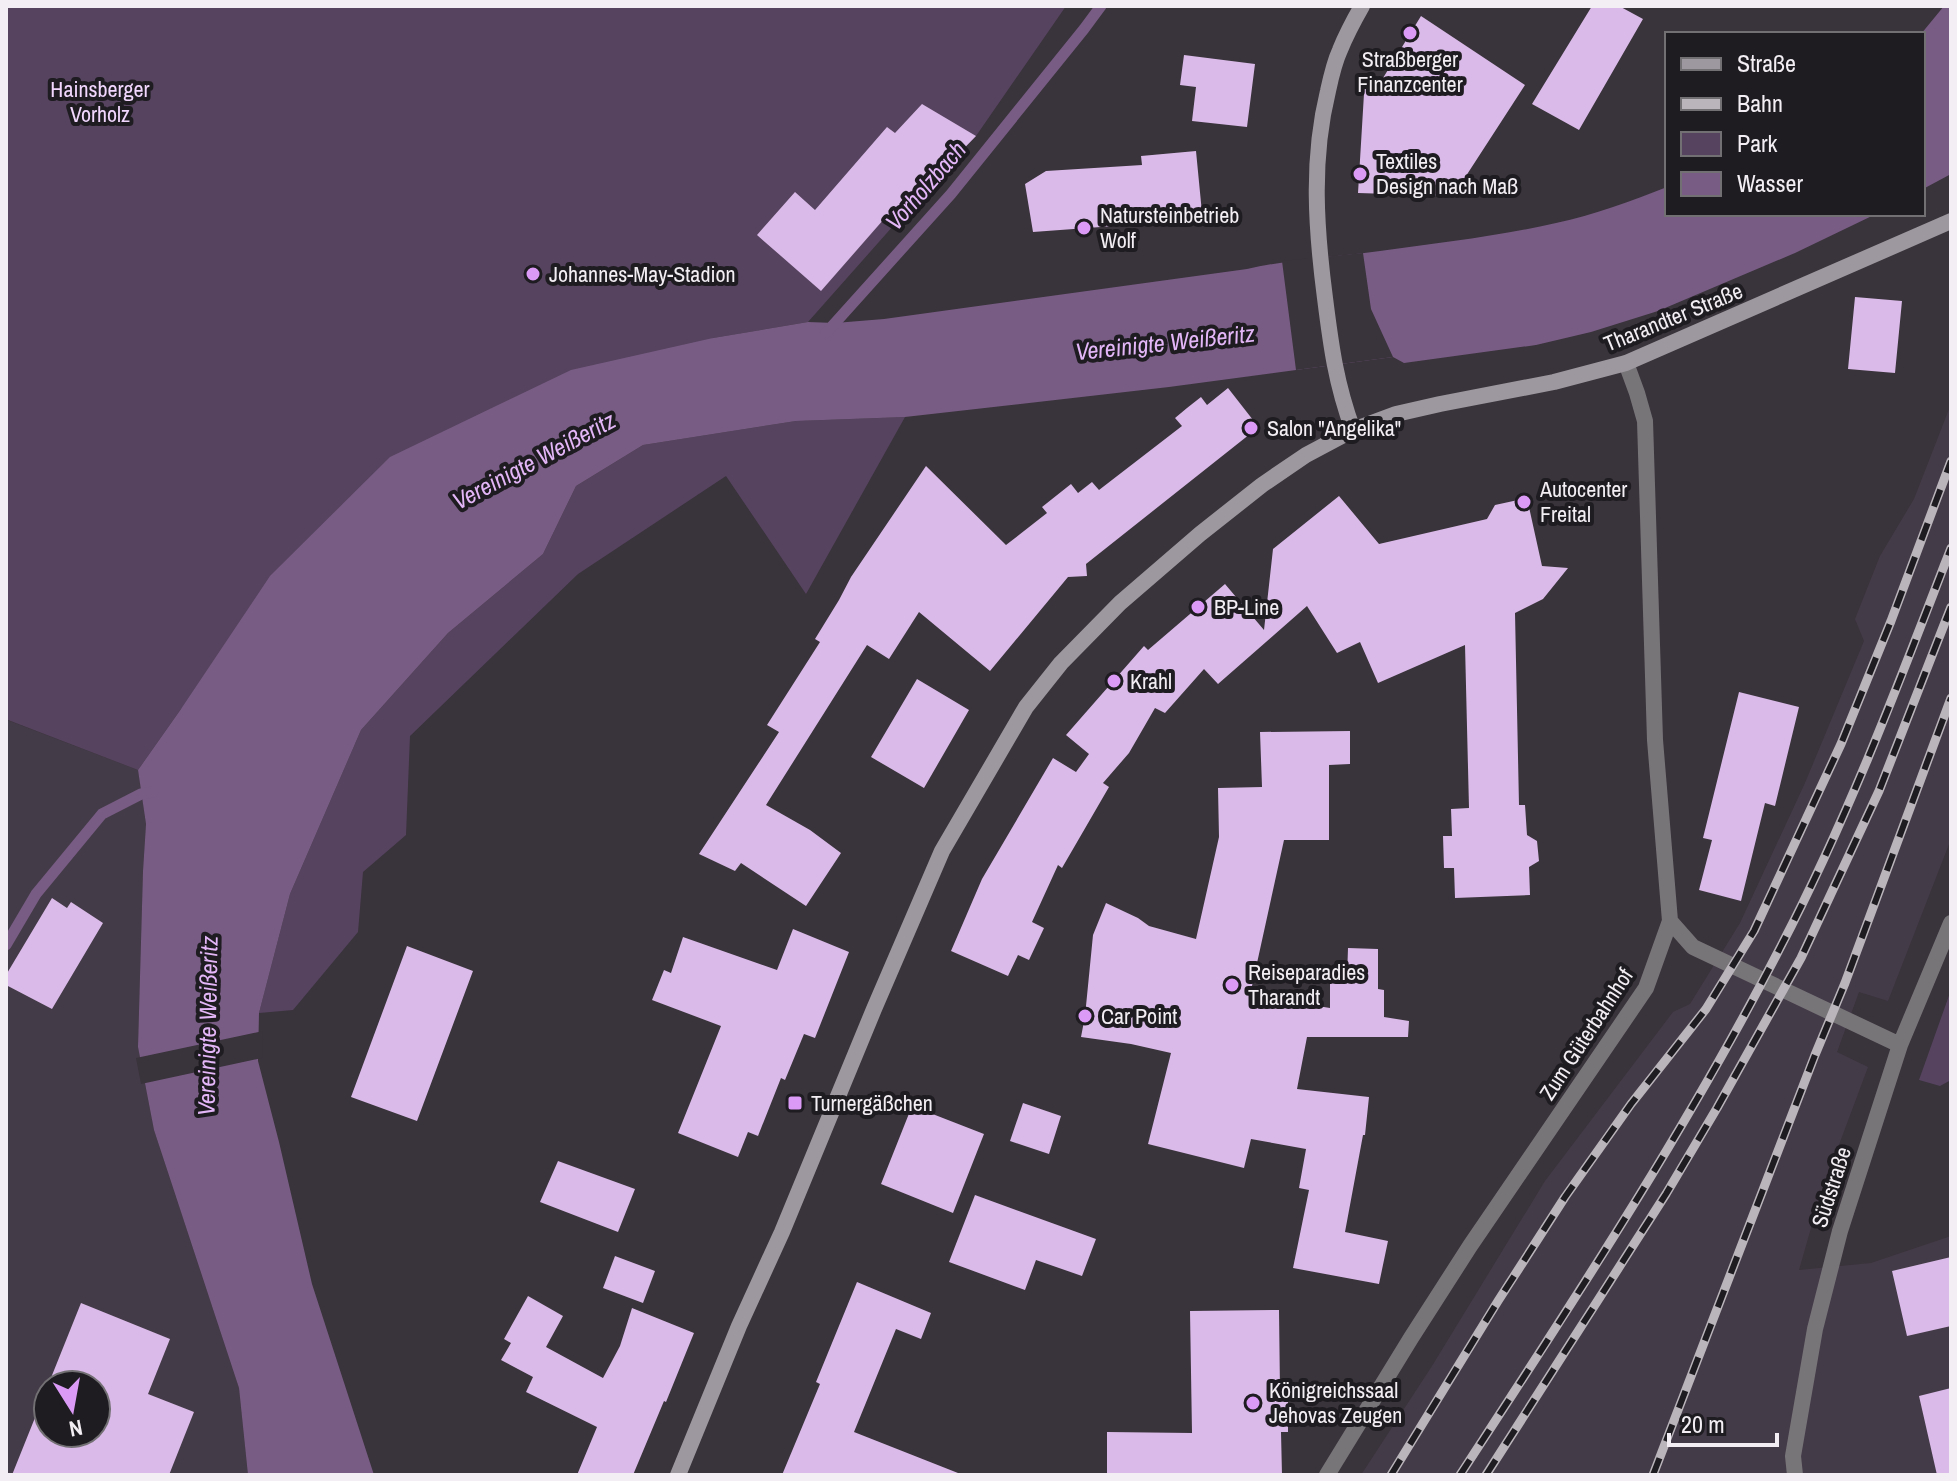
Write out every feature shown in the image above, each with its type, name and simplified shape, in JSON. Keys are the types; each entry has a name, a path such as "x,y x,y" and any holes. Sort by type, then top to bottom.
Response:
{"main road":[{"path":"1353,430 1333,363 1320,260 1316,189 1323,112 1339,52 1362,6"},
{"name":"Tharandter Straße","path":"678,1475 942,851 1026,707 1097,625 1200,534 1262,485 1295,462 1353,430 1396,414 1554,382 1626,363 1951,221"}],"street":[{"name":"Zum Güterbahnhof","path":"1327,1475 1470,1246 1646,988 1670,921 1655,740 1645,421 1626,363"},
{"path":"1670,921 1693,947 1900,1045"},
{"name":"Südstraße","path":"1795,1475 1793,1456 1818,1315 1840,1231 1900,1045 1951,923"}],"shaded area":[{"path":"1951,404 1951,839 1888,1001 1859,992 1837,1052 1868,1067 1821,1193 1799,1270 1871,1263 1951,1236 1951,1475 1361,1475 1545,1181 1673,1012 1690,1004 1740,923 1805,783 1864,641 1855,619 1880,556 1914,499"},
{"path":"7,720 138,770 146,824 138,1047 154,1130 239,1388 248,1475 6,1475"}],"green space":[{"name":"Hainsberger Vorholz","path":"6,6 1066,6 976,136 808,322 713,338 181,709 138,770 8,720 6,722"},
{"path":"905,417 806,594 726,476 578,574 410,736 406,835 363,872 358,932 293,1010 259,1013 290,894 361,730 448,633 543,554 576,486 643,445 796,421"},
{"path":"1951,990 1951,1080 1940,1086 1919,1080"}],"water":[{"path":"1944,6 1951,6 1951,174 1925,188 1925,32"},
{"name":"Vereinigte Weißeritz","path":"1665,188 1665,216 1872,216 1795,253 1658,311 1536,345 1404,363 1393,357 1169,387 905,417 796,421 643,445 576,486 543,554 448,633 361,730 290,894 259,1013 258,1061 312,1284 374,1475 248,1475 239,1388 154,1130 138,1047 146,824 138,770 270,576 390,457 571,370 713,338 808,322 884,319 1491,235 1584,216"}],"pier":[{"path":"1363,253 1371,309 1393,357 1296,370 1282,261"},
{"path":"263,1031 262,1058 141,1084 136,1058"}],"building":[{"path":"1592,6 1619,6 1643,19 1579,130 1532,104"},
{"path":"1421,16 1525,85 1453,196 1358,193 1365,77 1383,78"},
{"path":"1184,55 1255,64 1247,127 1192,121 1196,87 1180,85"},
{"path":"922,104 976,136 893,226 884,219 821,291 757,235 795,192 815,210 887,127 895,133"},
{"path":"1196,151 1202,213 1128,221 1128,225 1033,232 1025,184 1046,171 1142,165 1141,156"},
{"path":"1855,297 1902,301 1895,373 1848,369"},
{"path":"1228,388 1253,420 1250,434 1086,564 1087,576 1068,577 990,671 919,612 889,659 867,645 766,805 810,830 841,853 806,906 741,863 735,871 699,854 779,732 767,725 820,642 815,639 851,577 926,466 1006,545 1047,513 1042,507 1071,484 1078,493 1092,482 1099,490 1182,426 1175,418 1187,408 1201,397 1207,405"},
{"path":"1339,496 1379,544 1487,519 1495,505 1527,498 1542,566 1568,568 1543,599 1515,613 1519,805 1525,805 1527,835 1537,841 1539,861 1529,867 1530,895 1455,898 1454,868 1444,868 1443,836 1452,836 1451,809 1469,808 1465,645 1378,683 1360,642 1337,653 1307,606 1218,684 1204,669 1165,713 1155,708 1129,753 1103,783 1109,787 1062,868 1058,865 1032,922 1044,928 1029,960 1018,955 1008,976 951,951 982,879 1053,758 1076,772 1089,754 1066,735 1144,646 1148,650 1225,584 1264,630 1273,549"},
{"path":"917,679 969,710 924,788 871,757"},
{"path":"1739,692 1799,707 1775,806 1765,803 1741,901 1699,890 1712,840 1703,838"},
{"path":"1350,731 1350,764 1329,765 1329,840 1284,840 1250,995 1330,1008 1330,977 1347,978 1348,948 1378,949 1378,989 1384,990 1384,1017 1409,1021 1408,1037 1307,1037 1297,1089 1369,1097 1365,1135 1345,1232 1388,1241 1379,1284 1293,1268 1309,1190 1299,1188 1306,1149 1251,1139 1244,1168 1148,1144 1171,1053 1081,1037 1093,935 1106,903 1149,926 1196,939 1219,837 1218,788 1262,787 1260,732"},
{"path":"52,898 67,908 71,902 103,923 52,1009 6,985 6,975"},
{"path":"793,929 849,952 815,1038 804,1034 785,1080 781,1078 758,1136 748,1132 738,1157 678,1133 721,1026 652,1000 664,970 671,973 683,937 777,970"},
{"path":"407,946 473,971 417,1121 351,1097"},
{"path":"1023,1103 1061,1116 1049,1154 1010,1141"},
{"path":"912,1106 984,1134 953,1213 881,1184"},
{"path":"558,1161 635,1189 618,1232 540,1202"},
{"path":"975,1195 1096,1239 1082,1276 1036,1260 1025,1290 949,1262"},
{"path":"615,1256 655,1271 643,1303 603,1288"},
{"path":"1951,1257 1951,1326 1907,1336 1892,1271"},
{"path":"857,1282 931,1313 921,1339 896,1329 854,1432 958,1475 782,1475 820,1384 816,1382"},
{"path":"528,1296 563,1316 546,1347 603,1378 620,1346 632,1308 694,1333 633,1475 577,1475 597,1427 526,1392 533,1377 501,1360 511,1343 504,1339"},
{"path":"81,1303 170,1339 148,1394 194,1412 169,1475 12,1475 32,1425 32,1449 112,1449 112,1369 54,1369"},
{"name":"Königreichssaal Jehovas Zeugen","path":"1279,1310 1280,1391 1288,1391 1288,1432 1281,1432 1282,1475 1107,1475 1107,1432 1192,1433 1190,1311"},
{"path":"1951,1388 1951,1475 1937,1475 1919,1396"}],"waterway":[{"name":"Vorholzbach","path":"826,333 951,194 1101,6"},
{"path":"6,945 36,894 102,814 141,794 153,792"}],"railway":[{"path":"1391,1475 1565,1197 1631,1104 1706,1009 1754,931 1841,744 1951,461"},
{"path":"1460,1475 1586,1281 1667,1150 1744,1016 1804,900 1850,801 1951,548"},
{"path":"1486,1475 1666,1194 1801,958 1879,791 1951,607"},
{"path":"1653,1475 1845,983 1951,698"}],"place":[{"name":"Straßberger Finanzcenter","path":"1410,33"},
{"name":"Textiles Design nach Maß","path":"1360,174"},
{"name":"Natursteinbetrieb Wolf","path":"1084,228"},
{"name":"Johannes-May-Stadion","path":"533,274"},
{"name":"Salon \"Angelika\"","path":"1251,428"},
{"name":"Autocenter Freital","path":"1524,502"},
{"name":"BP-Line","path":"1198,607"},
{"name":"Krahl","path":"1114,681"},
{"name":"Reiseparadies Tharandt","path":"1232,985"},
{"name":"Car Point","path":"1085,1016"},
{"name":"Turnergäßchen","path":"795,1103"},
{"name":"Königreichssaal Jehovas Zeugen","path":"1253,1403"}]}
